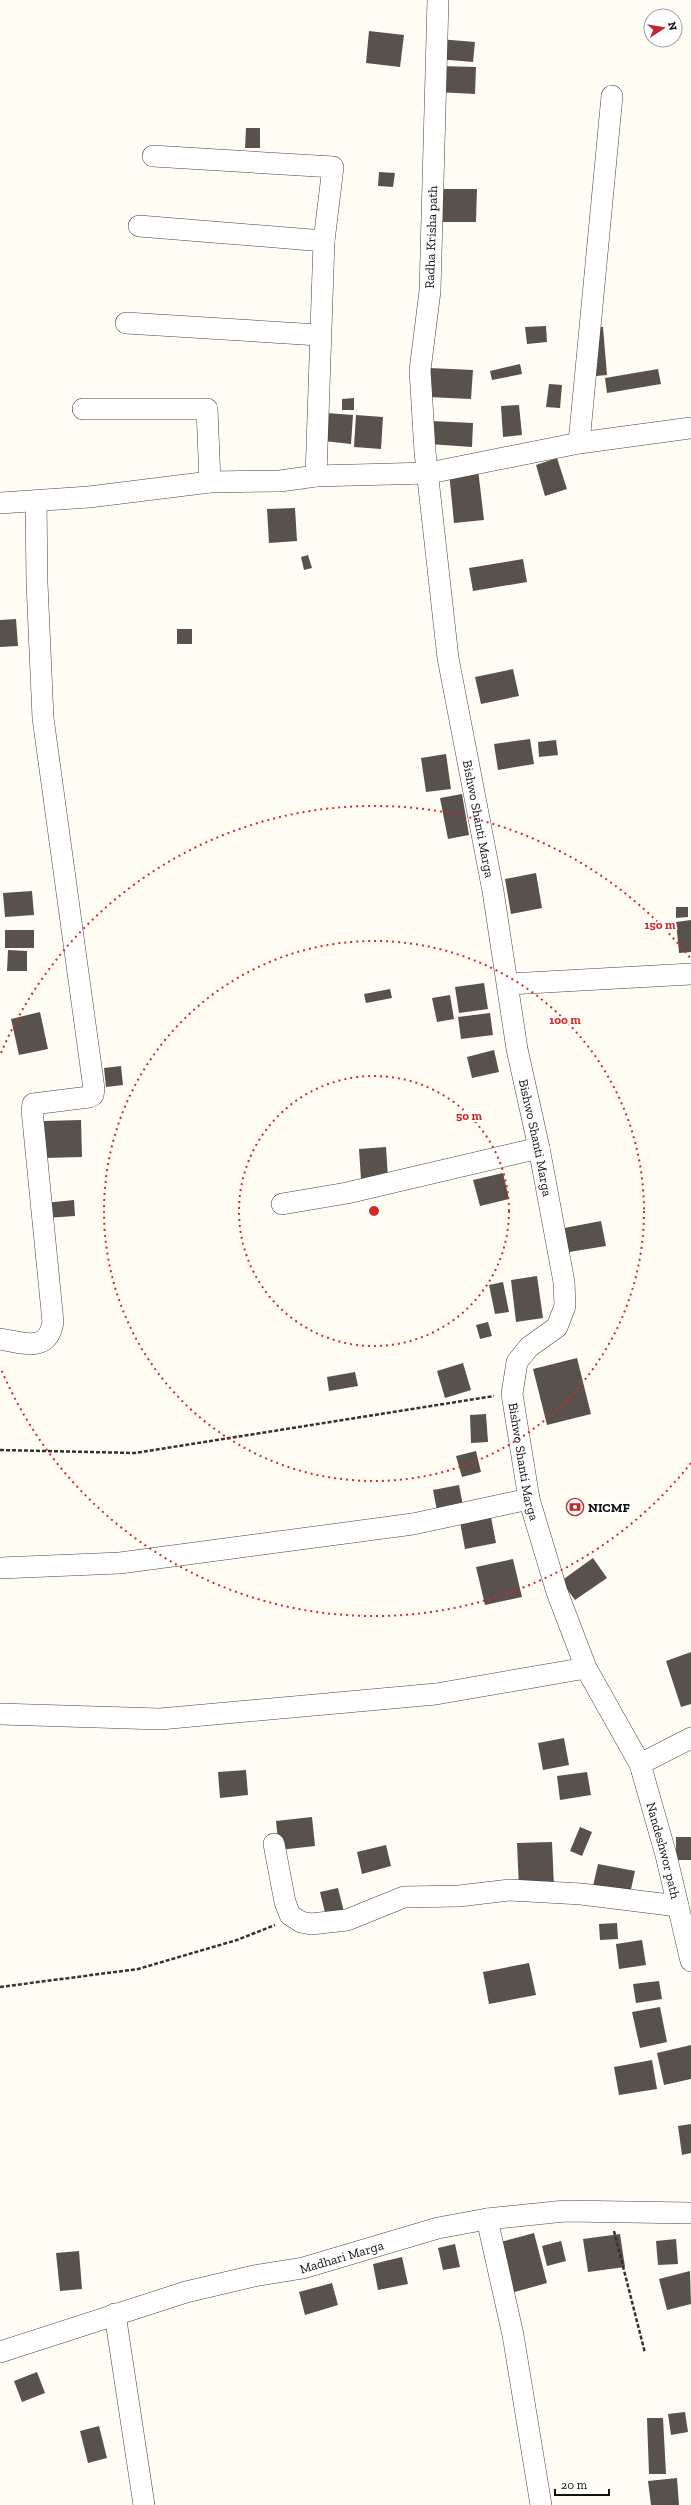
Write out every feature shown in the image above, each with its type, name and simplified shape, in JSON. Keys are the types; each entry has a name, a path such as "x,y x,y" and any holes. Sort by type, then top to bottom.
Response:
{"street":[{"name":"Radha Krisha path","path":"429,473 425,452 420,370 430,291 438,0"},
{"path":"579,443 612,96"},
{"path":"153,156 333,167 324,241 319,335 316,476"},
{"path":"139,226 324,241"},
{"path":"126,322 319,335"},
{"path":"83,409 207,409 210,482"},
{"path":"0,503 36,501 210,482 280,481 316,476 429,473 579,443 691,428"},
{"name":"Bishwo Shanti Marga","path":"429,473 448,658 508,984 517,1049 539,1148 564,1282 566,1306 557,1327 529,1347 517,1362 512,1394 529,1499 557,1592 586,1668 640,1764"},
{"path":"0,1339 31,1344 43,1342 51,1334 54,1322 32,1110 33,1104 89,1097 94,1095 43,718 37,583 36,501"},
{"path":"508,984 691,974"},
{"path":"282,1204 347,1194 539,1148"},
{"path":"0,1568 120,1562 413,1524 529,1499"},
{"path":"0,1714 160,1719 436,1694 586,1668"},
{"path":"640,1764 691,1738"},
{"name":"Nandeshwor path","path":"640,1764 664,1848 691,1961"},
{"path":"274,1844 285,1902 291,1917 301,1922 318,1925 347,1920 404,1897 459,1896 510,1890 581,1894 678,1906"},
{"name":"Madhari Marga","path":"0,2352 186,2292 254,2276 303,2268 438,2228 487,2219 565,2211 691,2213"},
{"path":"487,2219 513,2335 540,2505"},
{"path":"115,2314 136,2441 144,2505"}],"path":[{"path":"0,1450 135,1453 512,1394"},
{"path":"0,1988 138,1969 237,1940 291,1917"},
{"path":"609,2211 645,2353"}],"building":[{"path":"369,31 404,35 400,67 366,63"},
{"path":"439,39 475,42 473,62 437,59"},
{"path":"439,66 476,67 475,94 437,92"},
{"path":"246,128 260,128 260,148 245,148"},
{"path":"379,172 395,173 393,187 378,186"},
{"path":"441,189 477,189 476,222 441,222"},
{"path":"546,326 547,342 527,344 525,327"},
{"path":"592,327 603,327 607,375 596,376"},
{"path":"520,364 522,374 492,380 490,371"},
{"path":"429,368 473,370 471,399 428,397"},
{"path":"658,369 661,384 607,393 605,378"},
{"path":"549,384 562,385 560,408 546,407"},
{"path":"354,398 354,410 342,410 342,399"},
{"path":"519,405 522,435 503,437 501,406"},
{"path":"327,413 353,415 351,444 324,441"},
{"path":"356,415 383,417 381,449 354,447"},
{"path":"431,421 473,423 472,447 429,444"},
{"path":"557,458 567,489 545,496 536,465"},
{"path":"478,469 484,520 454,523 449,472"},
{"path":"295,508 297,541 269,543 267,509"},
{"path":"308,555 312,568 304,570 301,557"},
{"path":"523,559 527,582 473,591 469,568"},
{"path":"16,619 18,646 0,647 0,620"},
{"path":"177,629 192,629 192,644 177,644"},
{"path":"513,669 519,696 481,704 475,677"},
{"path":"530,739 534,764 498,770 494,744"},
{"path":"556,740 558,755 539,757 538,742"},
{"path":"446,754 451,789 426,792 421,758"},
{"path":"462,794 469,835 448,839 440,798"},
{"path":"536,873 542,908 511,914 505,879"},
{"path":"32,891 34,915 5,917 3,893"},
{"path":"676,907 688,907 688,917 676,918"},
{"path":"691,920 691,952 679,953 676,922"},
{"path":"5,930 34,930 34,948 5,948"},
{"path":"8,950 27,951 27,971 7,971"},
{"path":"484,983 488,1009 459,1013 455,987"},
{"path":"390,989 392,998 366,1003 364,994"},
{"path":"450,995 454,1019 437,1022 432,998"},
{"path":"40,1012 48,1049 19,1055 11,1019"},
{"path":"490,1013 493,1035 461,1039 458,1017"},
{"path":"494,1050 499,1072 472,1078 467,1057"},
{"path":"121,1066 123,1085 106,1087 104,1068"},
{"path":"81,1120 82,1157 44,1158 44,1121"},
{"path":"386,1147 388,1178 361,1179 359,1149"},
{"path":"503,1173 509,1199 480,1206 473,1180"},
{"path":"74,1200 75,1216 46,1218 44,1203"},
{"path":"601,1221 606,1246 563,1253 559,1229"},
{"path":"537,1276 543,1318 516,1322 511,1280"},
{"path":"503,1282 509,1312 495,1314 489,1285"},
{"path":"488,1322 492,1336 480,1339 476,1325"},
{"path":"577,1358 591,1414 547,1425 533,1369"},
{"path":"463,1363 471,1390 445,1398 437,1371"},
{"path":"355,1372 358,1386 329,1391 327,1377"},
{"path":"486,1414 488,1442 471,1443 470,1415"},
{"path":"476,1451 481,1472 462,1477 456,1456"},
{"path":"459,1485 464,1511 438,1516 433,1490"},
{"path":"490,1512 496,1543 465,1549 459,1517"},
{"path":"593,1558 607,1578 575,1600 561,1581"},
{"path":"513,1559 522,1597 485,1605 476,1567"},
{"path":"691,1652 691,1704 681,1707 666,1661"},
{"path":"564,1738 569,1765 543,1770 538,1743"},
{"path":"246,1770 248,1795 220,1798 218,1772"},
{"path":"587,1772 591,1795 560,1800 557,1776"},
{"path":"312,1817 315,1846 279,1850 276,1821"},
{"path":"580,1827 592,1832 582,1856 570,1851"},
{"path":"676,1837 691,1837 691,1860 676,1860"},
{"path":"552,1842 554,1887 519,1889 517,1843"},
{"path":"386,1845 391,1866 362,1874 357,1852"},
{"path":"598,1864 635,1871 630,1894 593,1886"},
{"path":"338,1888 345,1916 327,1921 320,1892"},
{"path":"617,1923 618,1939 600,1940 599,1924"},
{"path":"642,1940 646,1965 619,1969 616,1944"},
{"path":"529,1963 536,1995 489,2004 483,1972"},
{"path":"659,1981 662,1999 636,2003 633,1984"},
{"path":"660,2007 667,2042 640,2048 632,2012"},
{"path":"691,2045 691,2079 664,2085 657,2053"},
{"path":"652,2060 657,2089 619,2095 614,2067"},
{"path":"691,2124 691,2153 682,2155 678,2126"},
{"path":"534,2233 547,2283 511,2293 497,2243"},
{"path":"620,2234 625,2267 588,2272 583,2239"},
{"path":"676,2239 678,2264 658,2265 656,2241"},
{"path":"561,2241 566,2261 547,2266 542,2246"},
{"path":"455,2244 460,2267 443,2270 438,2248"},
{"path":"79,2251 82,2289 60,2291 56,2253"},
{"path":"402,2257 408,2284 378,2290 373,2264"},
{"path":"690,2271 691,2304 667,2310 659,2279"},
{"path":"332,2283 338,2305 305,2315 299,2292"},
{"path":"37,2372 45,2393 22,2402 14,2381"},
{"path":"685,2412 688,2432 671,2435 668,2414"},
{"path":"647,2418 663,2418 666,2474 649,2474"},
{"path":"99,2426 107,2458 88,2463 80,2431"},
{"path":"677,2478 679,2505 651,2505 648,2481"}],"place":[{"name":"NICMF","path":"575,1507"}]}
